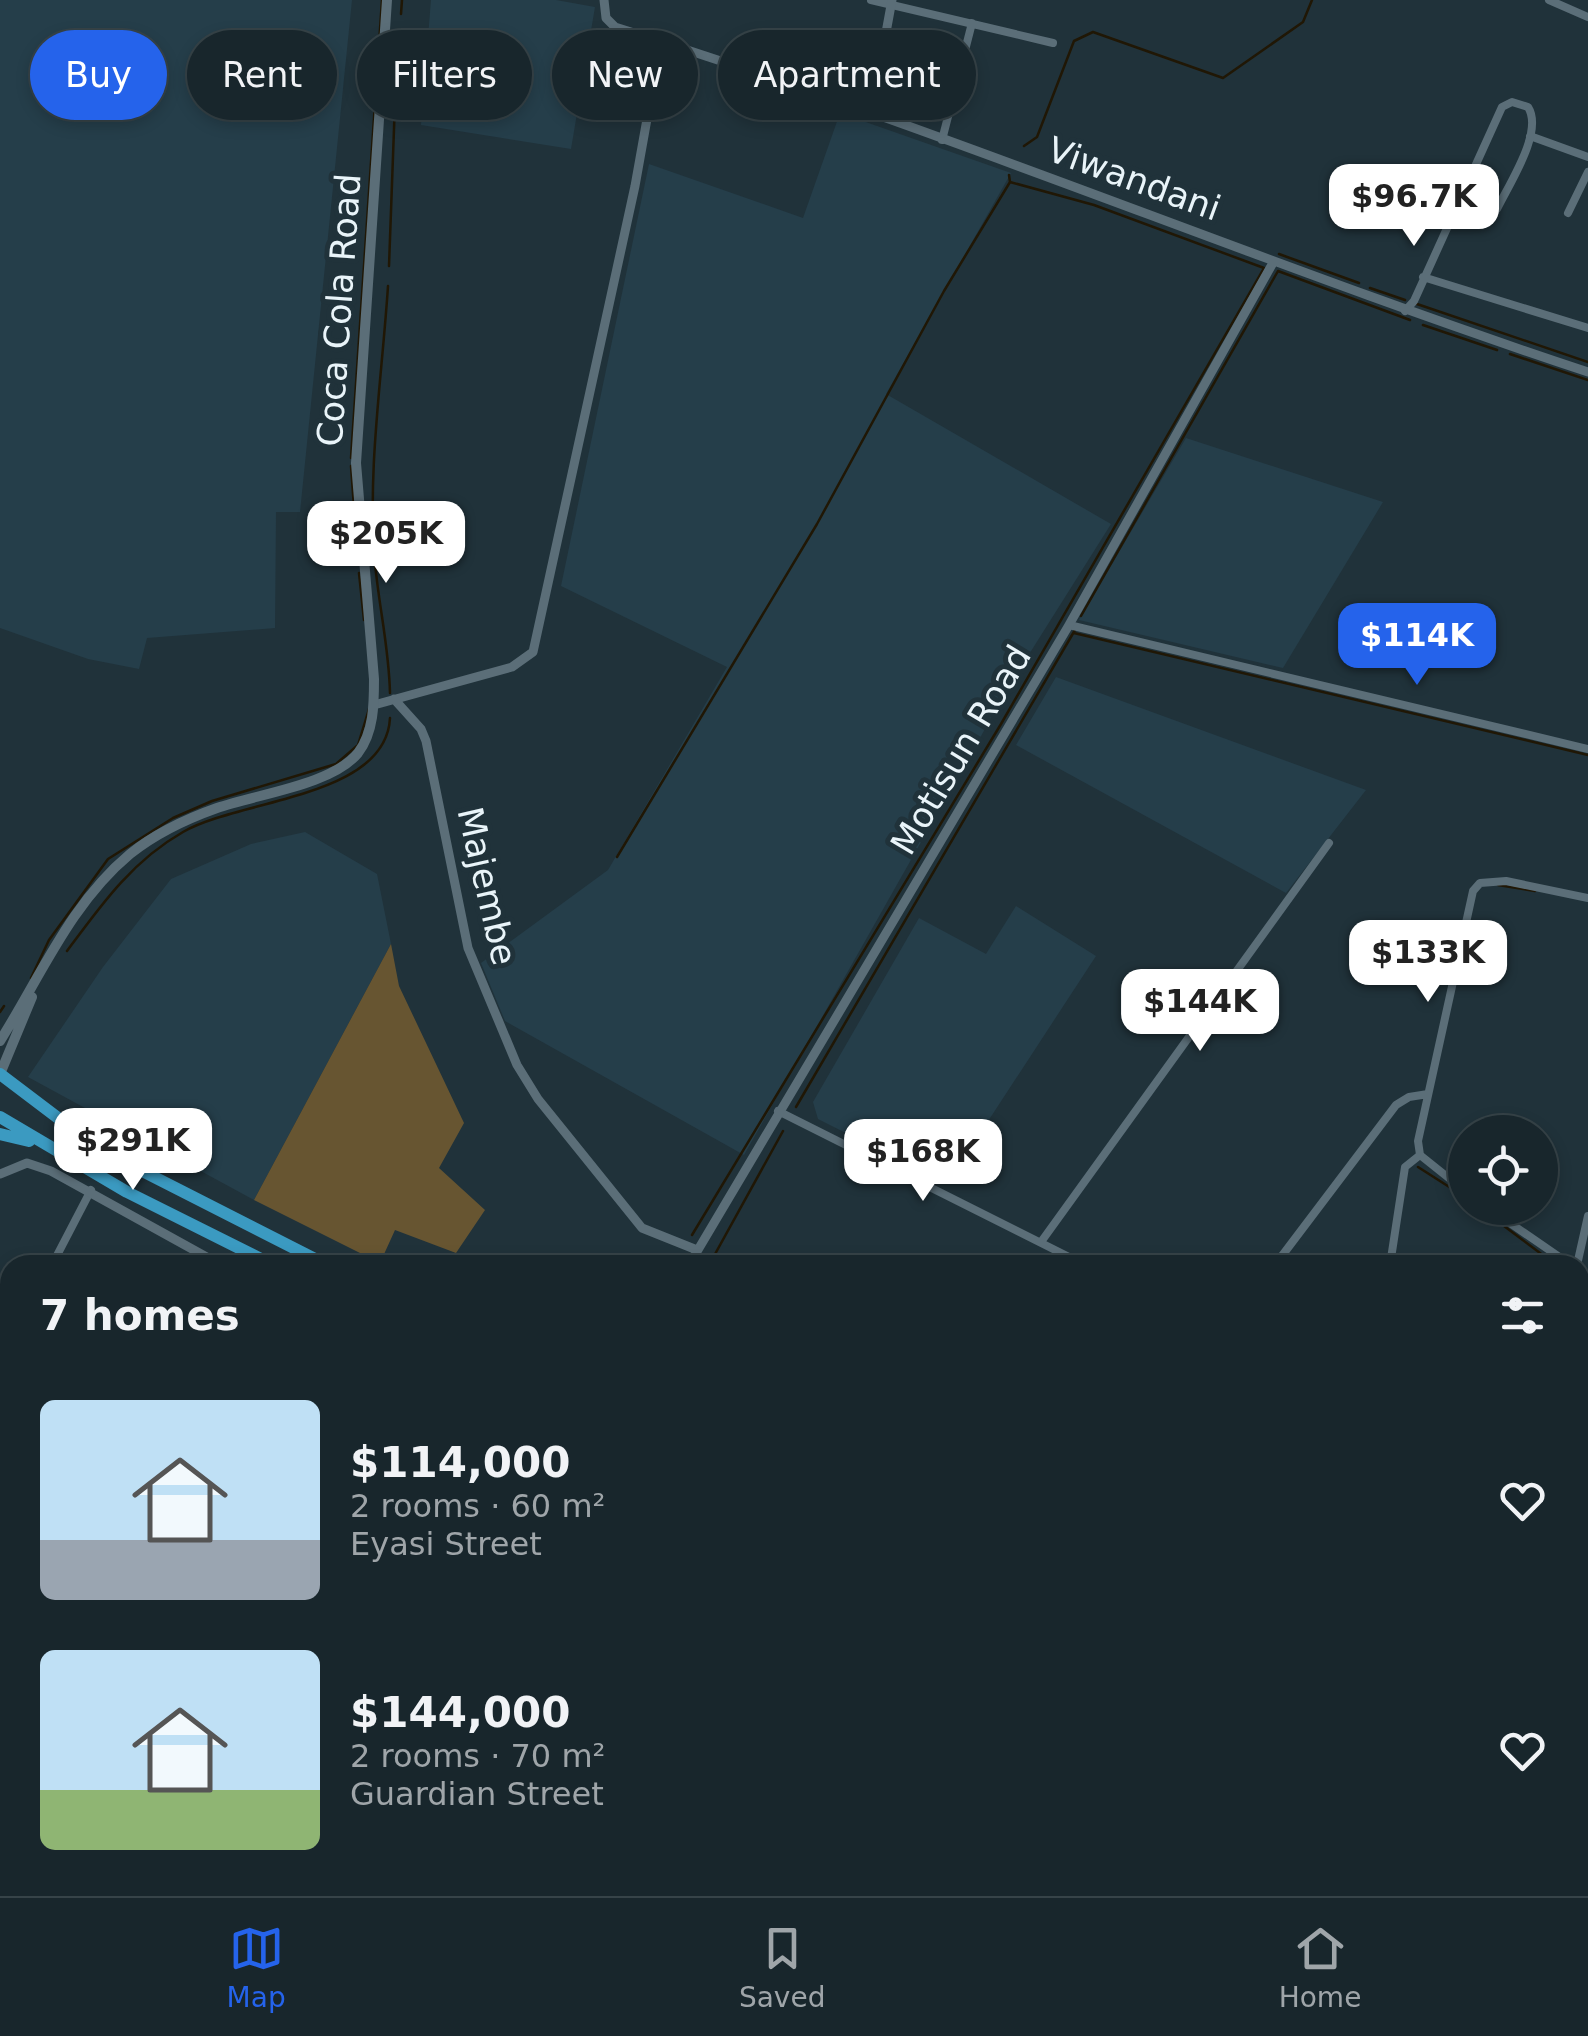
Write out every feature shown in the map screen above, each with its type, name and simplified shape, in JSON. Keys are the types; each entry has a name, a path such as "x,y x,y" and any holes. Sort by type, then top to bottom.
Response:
{"highway":[{"path":"0,1074 99,1149 307,1255"},
{"path":"0,1117 58,1154"},
{"path":"0,1134 18,1137 58,1154 254,1255"}],"main road":[{"name":"Coca Cola Road","path":"0,1041 68,924 130,854 177,824 341,767 365,742 374,705 356,463 387,0"},
{"name":"Coca Cola Road","path":"0,1074 38,977"}],"street":[{"name":"Viwandani","path":"604,0 606,18 626,30"},
{"path":"871,0 1053,42"},
{"path":"1549,0 1588,17"},
{"path":"887,30 892,3"},
{"path":"941,141 972,23"},
{"path":"1405,312 1423,277 1454,206 1502,107 1512,102 1528,106 1534,117 1530,136 1497,209 1487,214 1454,206"},
{"path":"374,705 512,667 534,652 646,120"},
{"name":"Viwandani","path":"885,120 1091,190 1405,312 1588,372"},
{"path":"1530,136 1588,157"},
{"path":"1568,213 1588,172"},
{"name":"Motisun Road","path":"694,1255 1068,625 1274,260"},
{"path":"1423,277 1588,328"},
{"path":"1068,625 1588,749"},
{"name":"Majembe","path":"394,699 426,741 476,974 528,1086 642,1228 697,1250"},
{"path":"1041,1242 1329,843"},
{"path":"1392,1255 1405,1167 1420,1155 1428,1094 1474,891 1486,881 1506,881 1588,898"},
{"path":"1283,1255 1396,1106 1428,1094"},
{"path":"778,1111 1066,1255"},
{"path":"1420,1155 1448,1178"},
{"path":"0,1174 28,1163 90,1190 204,1255"},
{"path":"57,1255 90,1190"},
{"path":"1579,1255 1588,1216"},
{"path":"1513,1225 1558,1255"}],"shaded area":[{"path":"0,0 352,0 300,512 276,512 275,628 147,638 139,669 88,659 0,628"},
{"path":"431,0 556,0 595,7 591,30 552,30 552,120 576,120 571,149 421,125 421,120 532,120 532,30 429,30"},
{"path":"838,120 860,120 1011,173 886,394 1111,524 1011,683 744,1155 505,1021 481,963 608,870 727,667 561,586 649,164 803,218"},
{"path":"1186,438 1383,502 1283,668 1079,620"},
{"path":"1056,677 1366,790 1286,893 1016,745"},
{"path":"305,832 377,874 391,944 254,1200 28,1077 103,967 171,879 251,844"},
{"path":"1016,906 1096,956 947,1184 818,1119 813,1102 919,918 986,954"},
{"path":"391,944 399,986 464,1123 439,1168 485,1210 456,1253 395,1230 384,1255 364,1255 254,1200"}],"waterway":[{"path":"351,458 382,0"},
{"path":"401,14 402,0"},
{"path":"1024,146 1037,137 1074,41 1093,32 1223,78 1303,22 1312,0"},
{"path":"389,266 394,120"},
{"path":"617,857 817,524 944,291 1010,182 1009,175"},
{"path":"692,1235 1001,724 1264,268 1094,205 1010,182"},
{"path":"1279,254 1359,283"},
{"path":"1081,616 1278,271 1410,320"},
{"path":"388,286 376,424 373,528 390,693"},
{"path":"1370,288 1405,300"},
{"path":"1417,304 1588,362"},
{"path":"1423,325 1497,350"},
{"path":"1510,354 1588,380"},
{"path":"351,466 357,549"},
{"path":"359,573 364,620"},
{"path":"796,1107 1075,630"},
{"path":"1074,633 1588,755"},
{"path":"31,978 49,940 108,859 173,818 212,801 336,764 358,745 369,709"},
{"path":"67,951 119,885 148,856 183,832 208,821 338,781 364,765 382,745 390,718"},
{"path":"1498,885 1535,891"},
{"path":"0,1012 4,1006"},
{"path":"715,1255 783,1131"},
{"path":"1418,1167 1448,1186"},
{"path":"1503,1225 1543,1255"}]}
